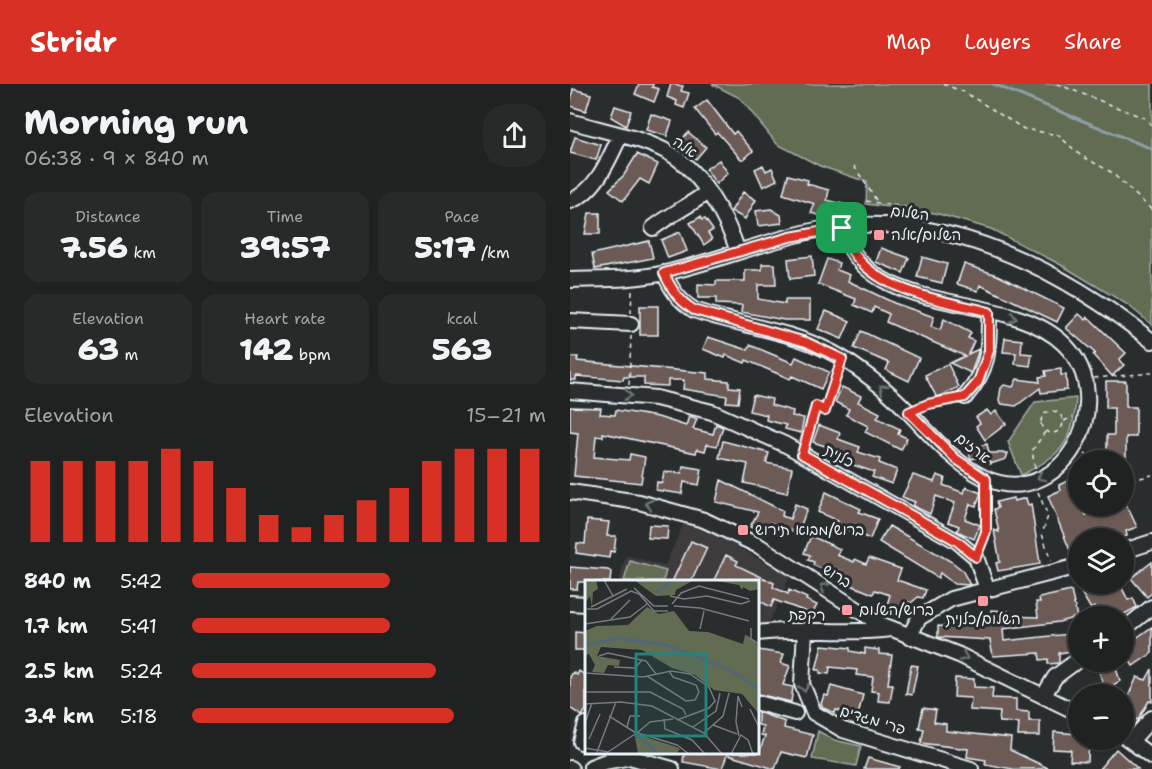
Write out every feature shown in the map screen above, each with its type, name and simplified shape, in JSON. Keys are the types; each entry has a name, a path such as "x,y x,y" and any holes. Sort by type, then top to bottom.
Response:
{"street":[{"name":"אלה","path":"570,121 672,154 694,175 729,226 738,252"},
{"path":"570,201 598,178 620,136"},
{"path":"653,228 679,208 690,206 706,193"},
{"name":"השלום","path":"570,280 633,279 664,273 790,237 842,228 902,226 986,244 1017,256 1093,298 1152,340"},
{"path":"842,228 852,254 880,278 911,291 1033,324 1050,332 1066,345 1084,378 1088,414 1074,448 1057,466 1036,481"},
{"name":"ארזים","path":"664,273 682,303 694,310 806,342 842,359 879,384 956,459 986,479 1002,484 1036,481"},
{"path":"965,397 985,370 989,351 989,312"},
{"path":"570,321 631,324"},
{"name":"כלנית","path":"570,391 665,399 712,412 802,454 957,541 976,557"},
{"name":"ברוש","path":"570,492 639,502 704,520 759,546 891,629 959,655 1068,707"},
{"path":"1134,548 1152,542"},
{"path":"976,557 987,590"},
{"path":"909,637 919,618 951,599 1068,569"},
{"path":"570,603 585,604"},
{"path":"1134,621 1152,607"},
{"name":"רקפת","path":"759,633 805,630 867,632 891,629"},
{"name":"פרי מגדים","path":"805,630 802,684 814,713 843,730 971,769"},
{"path":"1044,695 1055,677 1068,667"},
{"path":"759,703 795,713"},
{"path":"1134,732 1152,718"},
{"path":"579,744 585,727"},
{"path":"1134,743 1152,757"},
{"path":"590,768 595,759 594,754"},
{"path":"617,754 672,769"},
{"path":"590,768 616,759 640,759"}],"path":[{"path":"943,84 964,92 1024,129 1058,135 1080,155 1111,172 1152,210"},
{"path":"1057,84 1147,119 1152,127"},
{"path":"854,166 878,203"},
{"path":"866,201 916,210 924,219 924,230"},
{"path":"629,395 633,279"},
{"path":"802,454 816,406 825,411 842,359"},
{"path":"1084,378 1152,373"},
{"path":"909,412 928,404 965,397"},
{"path":"1049,411 1057,412 1062,417 1062,427 1053,433 1046,432 1041,425 1041,417 1049,411"},
{"path":"1046,432 1032,451 1036,481 1048,516 1042,534 1055,573"},
{"path":"1074,448 1078,450"},
{"path":"1134,479 1152,475"},
{"path":"976,557 986,532 986,479"}],"shaded area":[{"path":"684,522 721,538 790,576 767,628 759,630 759,580 619,580 626,555 665,566"}],"green space":[{"path":"712,84 1152,84 1152,325 1128,305 1063,266 991,229 935,213 866,204 867,182 820,166 777,144 740,98"},
{"path":"1076,398 1072,426 1063,446 1046,461 1021,475 1008,442 1035,402"},
{"path":"630,561 666,571 663,580 624,580"},
{"path":"818,731 834,740 861,746 856,766 812,759"}],"building":[{"path":"639,84 653,84 652,87 659,89 654,102 635,94"},
{"path":"671,84 683,86 681,91 689,93 684,108 676,105 677,101 667,97"},
{"path":"573,89 591,94 586,111 570,106"},
{"path":"707,100 733,134 736,131 753,151 744,159 741,159 717,132 715,134 695,109"},
{"path":"615,106 631,111 626,126 611,117"},
{"path":"651,114 672,121 667,136 646,130"},
{"path":"688,132 706,147 696,159 678,144"},
{"path":"575,137 601,145 596,160 570,153"},
{"path":"637,154 658,164 649,184 640,179 623,201 609,190 624,175"},
{"path":"719,160 728,173 716,184 706,169"},
{"path":"763,165 766,171 772,168 777,180 763,187 755,169"},
{"path":"788,175 808,180 807,184 829,190 827,200 843,204 840,216 823,212 822,216 811,213 815,204 783,194"},
{"path":"743,192 756,200 745,219 731,211"},
{"path":"771,209 781,215 782,223 758,226 756,211"},
{"path":"589,213 600,213 600,234 585,234"},
{"path":"700,217 702,220 705,219 713,230 708,233 712,239 704,245 690,223"},
{"path":"680,232 687,251 668,258 661,240"},
{"path":"649,241 653,258 595,269 592,254"},
{"path":"881,248 909,258 903,273 876,262"},
{"path":"812,256 814,276 790,279 788,259"},
{"path":"922,257 947,264 942,283 917,277"},
{"path":"827,259 839,263 837,270 850,275 848,281 894,303 934,317 931,327 940,330 944,319 971,333 968,338 974,341 968,354 979,349 971,373 950,363 965,356 886,322 889,314 874,307 872,313 854,305 856,299 818,284"},
{"path":"762,264 775,264 776,285 758,285 758,299 785,304 785,300 810,300 810,320 784,320 741,312 742,305 716,304 716,298 698,298 698,284 716,285 716,281 745,281 745,270 762,270"},
{"path":"964,264 997,275 1064,308 1057,322 980,285 978,291 957,284"},
{"path":"640,306 658,306 658,335 640,335"},
{"path":"826,311 850,321 842,339 818,329"},
{"path":"1079,314 1086,320 1088,317 1126,353 1119,360 1124,365 1112,376 1093,355 1095,353 1066,328"},
{"path":"861,331 919,358 909,381 886,370 889,363 854,348"},
{"path":"708,337 748,350 750,345 793,363 796,357 829,372 821,389 792,376 790,379 746,360 745,363 726,355 725,358 703,349"},
{"path":"1005,338 1022,340 1021,353 1032,354 1030,366 1015,364 1016,353 1003,352"},
{"path":"570,357 578,357 577,361 708,373 708,379 729,381 729,387 740,388 738,403 726,402 727,396 683,389 684,380 668,380 668,386 644,385 644,377 624,377 623,380 576,376 576,380 570,380"},
{"path":"948,364 959,387 937,398 925,375"},
{"path":"1061,369 1061,375 1066,375 1067,390 1041,393 1040,388 1016,406 1002,404 999,400 1001,388 1004,385 1013,387 1017,379 1040,382 1039,377 1046,376 1045,371"},
{"path":"1106,381 1126,381 1126,407 1136,407 1136,437 1126,437 1126,450 1107,450 1107,435 1114,435 1114,408 1106,408"},
{"path":"842,387 861,396 858,402 880,413 877,418 900,429 898,434 907,438 901,450 865,432 868,426 846,415 849,409 835,402"},
{"path":"753,395 772,399 771,405 793,411 792,416 804,418 801,433 785,429 786,425 766,420 767,415 749,411"},
{"path":"570,407 601,408 600,414 615,415 616,410 658,417 686,426 689,416 697,419 693,429 713,434 716,424 723,427 717,446 707,444 705,451 697,449 696,453 603,433 603,437 596,436 594,457 629,460 630,454 645,457 641,483 574,476 578,433 570,432"},
{"path":"987,410 991,415 996,411 1006,424 985,440 976,426 980,423 976,417"},
{"path":"819,425 840,433 838,439 860,447 858,452 880,459 879,463 897,470 892,484 872,477 874,472 853,465 854,461 829,452 831,448 813,442"},
{"path":"723,441 769,453 766,463 792,468 787,493 744,483 748,464 719,458"},
{"path":"987,444 989,453 1008,453 1006,459 990,464 989,460 981,462 980,457 971,459 968,449"},
{"path":"683,466 702,469 699,485 684,482 682,494 656,490 657,482 662,483 664,472 682,473"},
{"path":"913,475 934,482 937,475 945,478 943,485 964,493 966,487 981,493 976,506 970,504 965,519 980,525 974,539 957,531 959,526 948,522 955,503 936,496 930,514 913,506 915,502 902,497"},
{"path":"721,480 783,511 782,516 790,519 795,504 807,509 798,533 771,523 766,534 750,527 758,512 716,502"},
{"path":"1068,481 1068,516 1132,516 1137,527 1068,528 1068,546 1048,496 1061,490 1059,485"},
{"path":"826,492 861,509 859,512 878,519 870,539 836,525 838,521 818,512"},
{"path":"1013,498 1014,501 1026,498 1028,505 1031,504 1040,564 998,571 996,563 1000,562 994,530 999,532 994,509 998,508 996,502"},
{"path":"587,520 609,522 607,536 616,536 614,552 610,551 609,558 576,553 577,543 585,544"},
{"path":"649,525 668,526 667,539 648,538"},
{"path":"889,526 952,562 962,570 970,585 954,584 940,573 938,578 879,542"},
{"path":"811,536 840,549 837,555 854,562 855,559 866,564 869,558 901,569 897,580 926,590 923,598 918,597 911,603 905,601 902,613 886,608 890,595 875,590 873,594 846,583 847,580 841,577 843,572 824,564 822,569 813,565 814,562 808,560 810,555 804,553"},
{"path":"691,541 707,548 692,580 673,580"},
{"path":"726,555 738,561 736,565 774,583 773,587 788,594 789,590 817,605 812,614 774,600 771,607 759,601 759,580 714,580"},
{"path":"1152,562 1152,593 1147,597 1134,582 1134,576"},
{"path":"570,567 611,572 610,580 585,580 585,582 578,582 577,589 570,589"},
{"path":"1068,592 1068,594 1072,594 1074,606 1068,606 1068,620 1003,629 1004,641 1068,634 1068,652 1059,653 1059,663 1048,664 1048,659 1040,660 1039,653 993,656 990,640 938,637 938,626 955,627 955,622 991,623 991,610 1008,611 1008,616 1038,617 1036,602 1040,602 1039,598"},
{"path":"1082,594 1125,594 1128,600 1133,598 1137,607 1134,609 1134,606 1089,606"},
{"path":"1152,627 1152,653 1134,665 1134,640"},
{"path":"575,632 585,633 585,650 575,650"},
{"path":"822,645 850,648 850,651 865,654 865,648 879,650 879,654 892,655 888,684 893,684 890,702 878,701 879,692 871,691 873,677 856,675 857,670 830,667 829,674 816,670"},
{"path":"759,650 784,654 781,663 790,666 783,685 793,687 791,702 759,694"},
{"path":"911,665 918,666 912,695 906,694"},
{"path":"1152,669 1152,702 1149,701 1138,720 1134,721 1134,684 1137,677 1146,680"},
{"path":"579,671 585,675 585,712 582,716 570,708 570,677 573,672 577,675"},
{"path":"1099,672 1117,672 1120,681 1115,684 1103,684"},
{"path":"955,678 974,679 974,687 993,688 992,698 1016,699 1016,711 1029,712 1029,721 1040,721 1040,736 1018,736 1019,723 999,722 1000,712 970,710 971,698 954,697"},
{"path":"831,686 863,695 858,715 836,710 835,713 823,708 821,704 824,695 828,696"},
{"path":"923,708 936,710 934,722 946,724 946,731 1011,738 1010,750 1050,769 1013,769 985,764 986,760 967,757 968,749 921,743 924,729 919,728"},
{"path":"759,712 785,722 784,728 813,735 807,758 781,752 775,769 727,755 722,769 683,762 684,754 759,754 765,736 761,735 763,726 759,725"},
{"path":"1054,732 1068,733 1068,750 1053,749"},
{"path":"1071,750 1089,750 1088,762 1070,761"},
{"path":"1117,750 1138,769 1099,769"},
{"path":"868,758 900,767 899,769 864,769"}],"waterway":[{"path":"993,84 1152,149"}],"place":[{"name":"השלום/אלה","path":"879,235"},
{"name":"ברוש/מבוא תירוש","path":"743,530"},
{"name":"השלום/כלנית","path":"983,601"},
{"name":"ברוש/השלום","path":"847,610"}],"route":[{"path":"842,228 846,245 852,254 859,263 880,278 911,291 989,312 989,351 985,370 978,382 965,397 928,404 909,412 956,459 986,479 986,532 976,557 957,541 802,454 816,406 825,411 842,359 806,342 694,310 682,303 664,273 790,237 823,229 842,228"}]}
